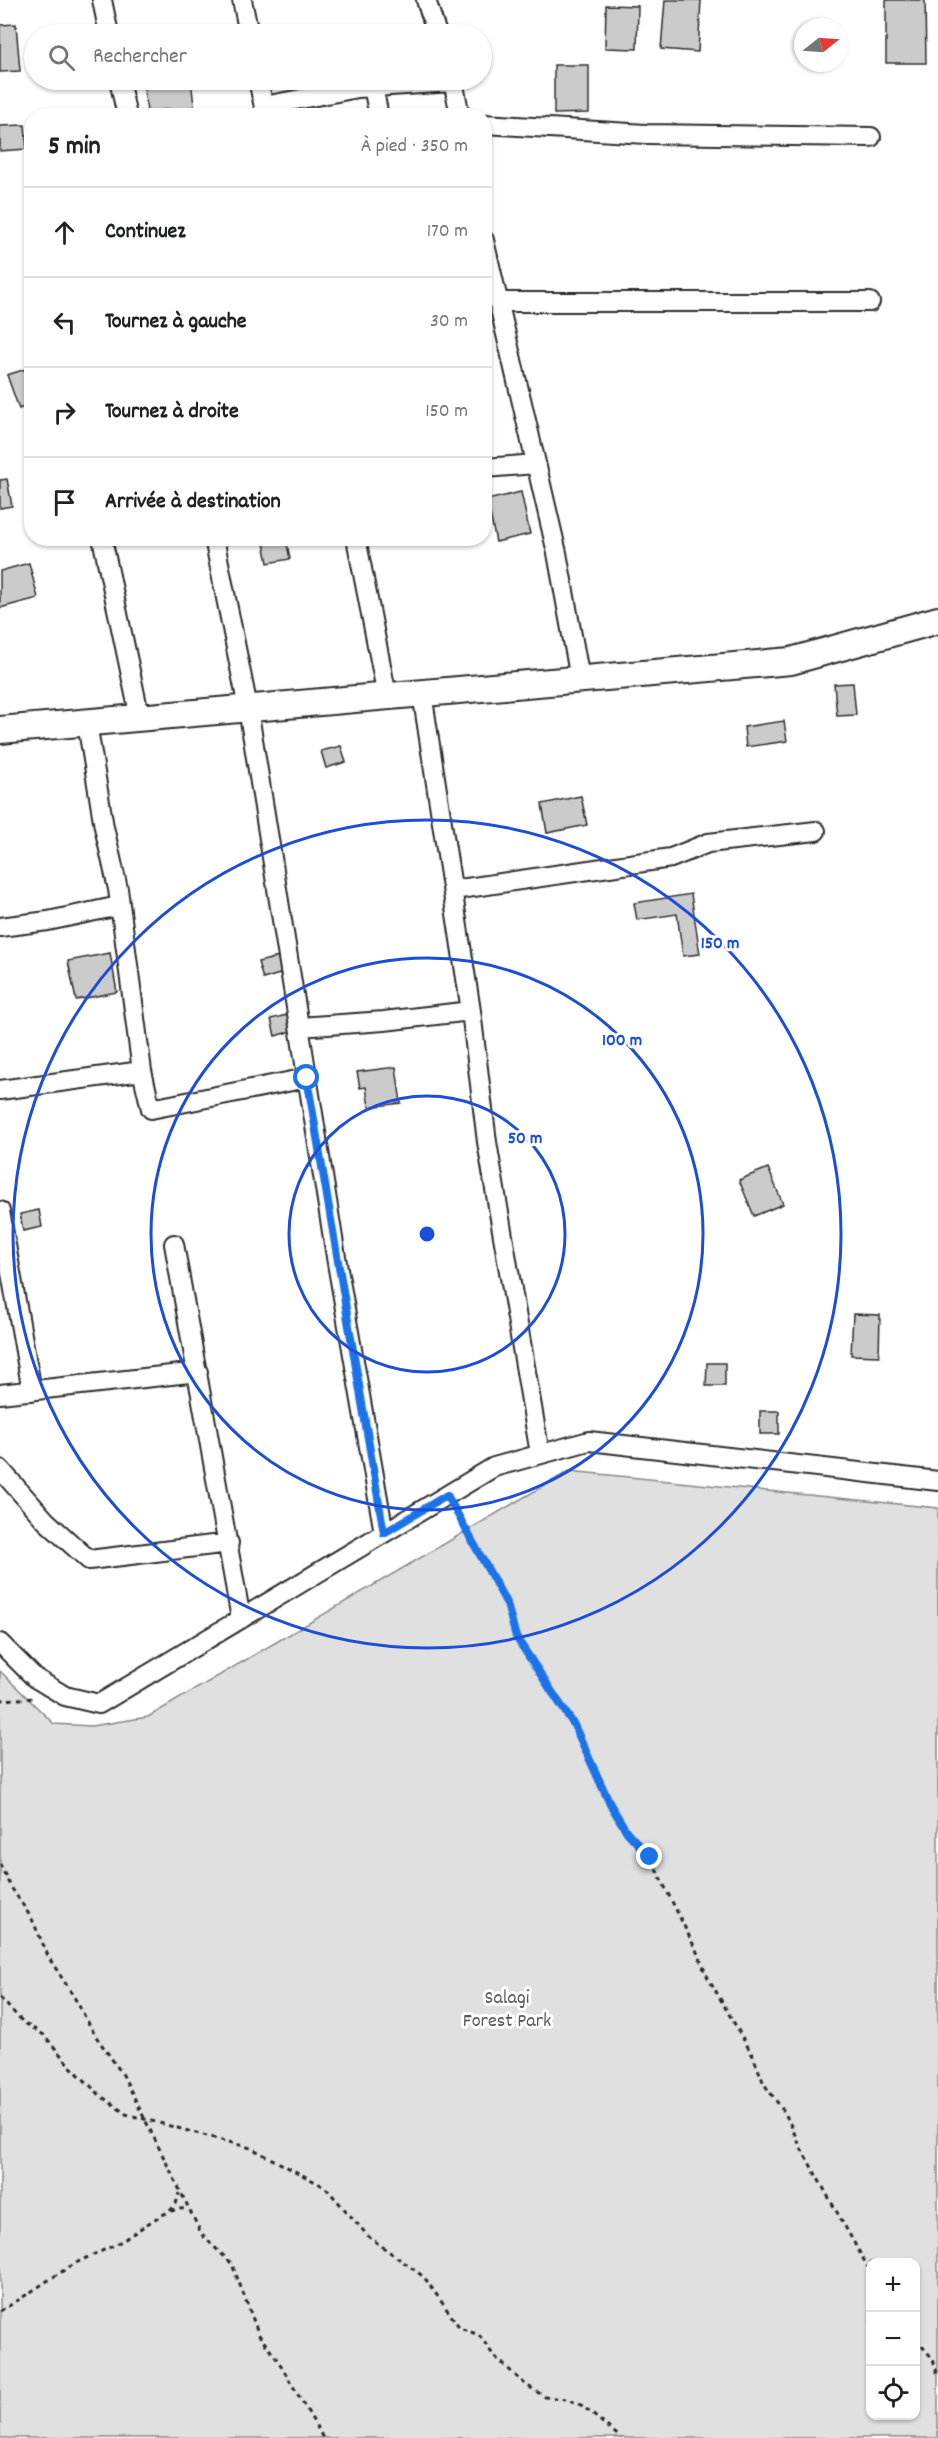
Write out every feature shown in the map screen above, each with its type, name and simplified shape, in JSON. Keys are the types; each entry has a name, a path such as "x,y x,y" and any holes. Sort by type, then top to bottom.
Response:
{"street":[{"path":"102,0 107,24"},
{"path":"242,0 247,24"},
{"path":"426,0 434,24"},
{"path":"121,90 125,108"},
{"path":"260,90 264,108"},
{"path":"277,108 350,90"},
{"path":"374,90 377,108"},
{"path":"455,90 458,108"},
{"path":"492,124 646,134 871,137"},
{"path":"492,275 557,553 580,679"},
{"path":"498,302 870,302"},
{"path":"492,467 536,464"},
{"path":"104,546 140,718"},
{"path":"216,546 248,708 307,1078 384,1533"},
{"path":"358,546 387,696"},
{"path":"0,730 790,661 938,620"},
{"path":"422,693 471,1011 487,1142 540,1454"},
{"path":"87,723 104,827 118,889 142,1071 151,1109 307,1078"},
{"path":"453,890 671,858 708,843 816,831"},
{"path":"0,927 48,921 119,906"},
{"path":"299,1027 384,1021 471,1011"},
{"path":"0,1090 142,1071"},
{"path":"0,1211 6,1279 32,1391"},
{"path":"174,1245 241,1619"},
{"path":"0,1394 198,1372"},
{"path":"0,1643 35,1678 65,1696 99,1704 494,1467 589,1441 938,1481"},
{"path":"0,1469 46,1521 89,1560 229,1543"}],"path":[{"path":"447,1495 507,1604 516,1637 574,1725 610,1804 627,1832 650,1857 693,1943 705,1974 753,2056 764,2084 785,2113 802,2150 866,2264"},
{"path":"0,1864 9,1884 32,1919 49,1958 73,1995 94,2035 123,2075 202,2235 232,2264 258,2335 279,2362 323,2438"},
{"path":"0,1998 23,2022 44,2035 70,2066 101,2096 126,2114 251,2148 326,2187 369,2237 424,2277 460,2328 479,2335 494,2356 525,2384 545,2397 566,2399 580,2404 621,2438"},
{"path":"170,2211 176,2204 180,2191"},
{"path":"0,2311 81,2260 118,2243 170,2211 180,2208 189,2209"},
{"path":"920,2345 933,2359 938,2377"}],"green space":[{"name":"Salagi Forest Park","path":"569,1471 938,1508 938,2438 0,2438 0,1671 54,1724 91,1726 148,1717"}],"building":[{"path":"665,0 701,0 698,52 661,49"},
{"path":"886,0 925,0 926,63 886,63"},
{"path":"606,5 638,6 637,49 605,48"},
{"path":"16,24 20,71 0,72 0,25"},
{"path":"554,65 589,65 589,113 554,114"},
{"path":"144,90 192,90 194,108 147,108"},
{"path":"24,125 24,149 0,151 0,126"},
{"path":"24,370 24,407 19,409 7,375"},
{"path":"7,479 12,506 0,508 0,480"},
{"path":"521,492 530,534 496,542 492,523 492,499"},
{"path":"265,546 288,546 290,559 268,563"},
{"path":"29,563 38,598 0,608 0,571"},
{"path":"853,683 856,715 837,716 834,684"},
{"path":"784,721 787,741 746,747 744,727"},
{"path":"341,746 346,762 326,768 321,751"},
{"path":"581,796 587,825 547,833 542,804"},
{"path":"691,894 700,954 683,956 677,914 637,920 634,903"},
{"path":"110,953 117,992 76,1000 68,961"},
{"path":"279,957 283,973 263,979 258,962"},
{"path":"291,1014 295,1030 275,1036 271,1019"},
{"path":"396,1067 401,1103 369,1107 366,1087 360,1088 357,1072"},
{"path":"768,1168 783,1204 754,1216 739,1180"},
{"path":"39,1210 42,1227 23,1231 20,1214"},
{"path":"853,1314 880,1315 879,1356 851,1355"},
{"path":"707,1363 725,1363 725,1386 706,1386"},
{"path":"760,1411 779,1411 779,1434 760,1434"}],"route":[{"path":"307,1078 384,1533 447,1495 507,1604 516,1637 574,1725 610,1804 627,1832 650,1857"}]}
